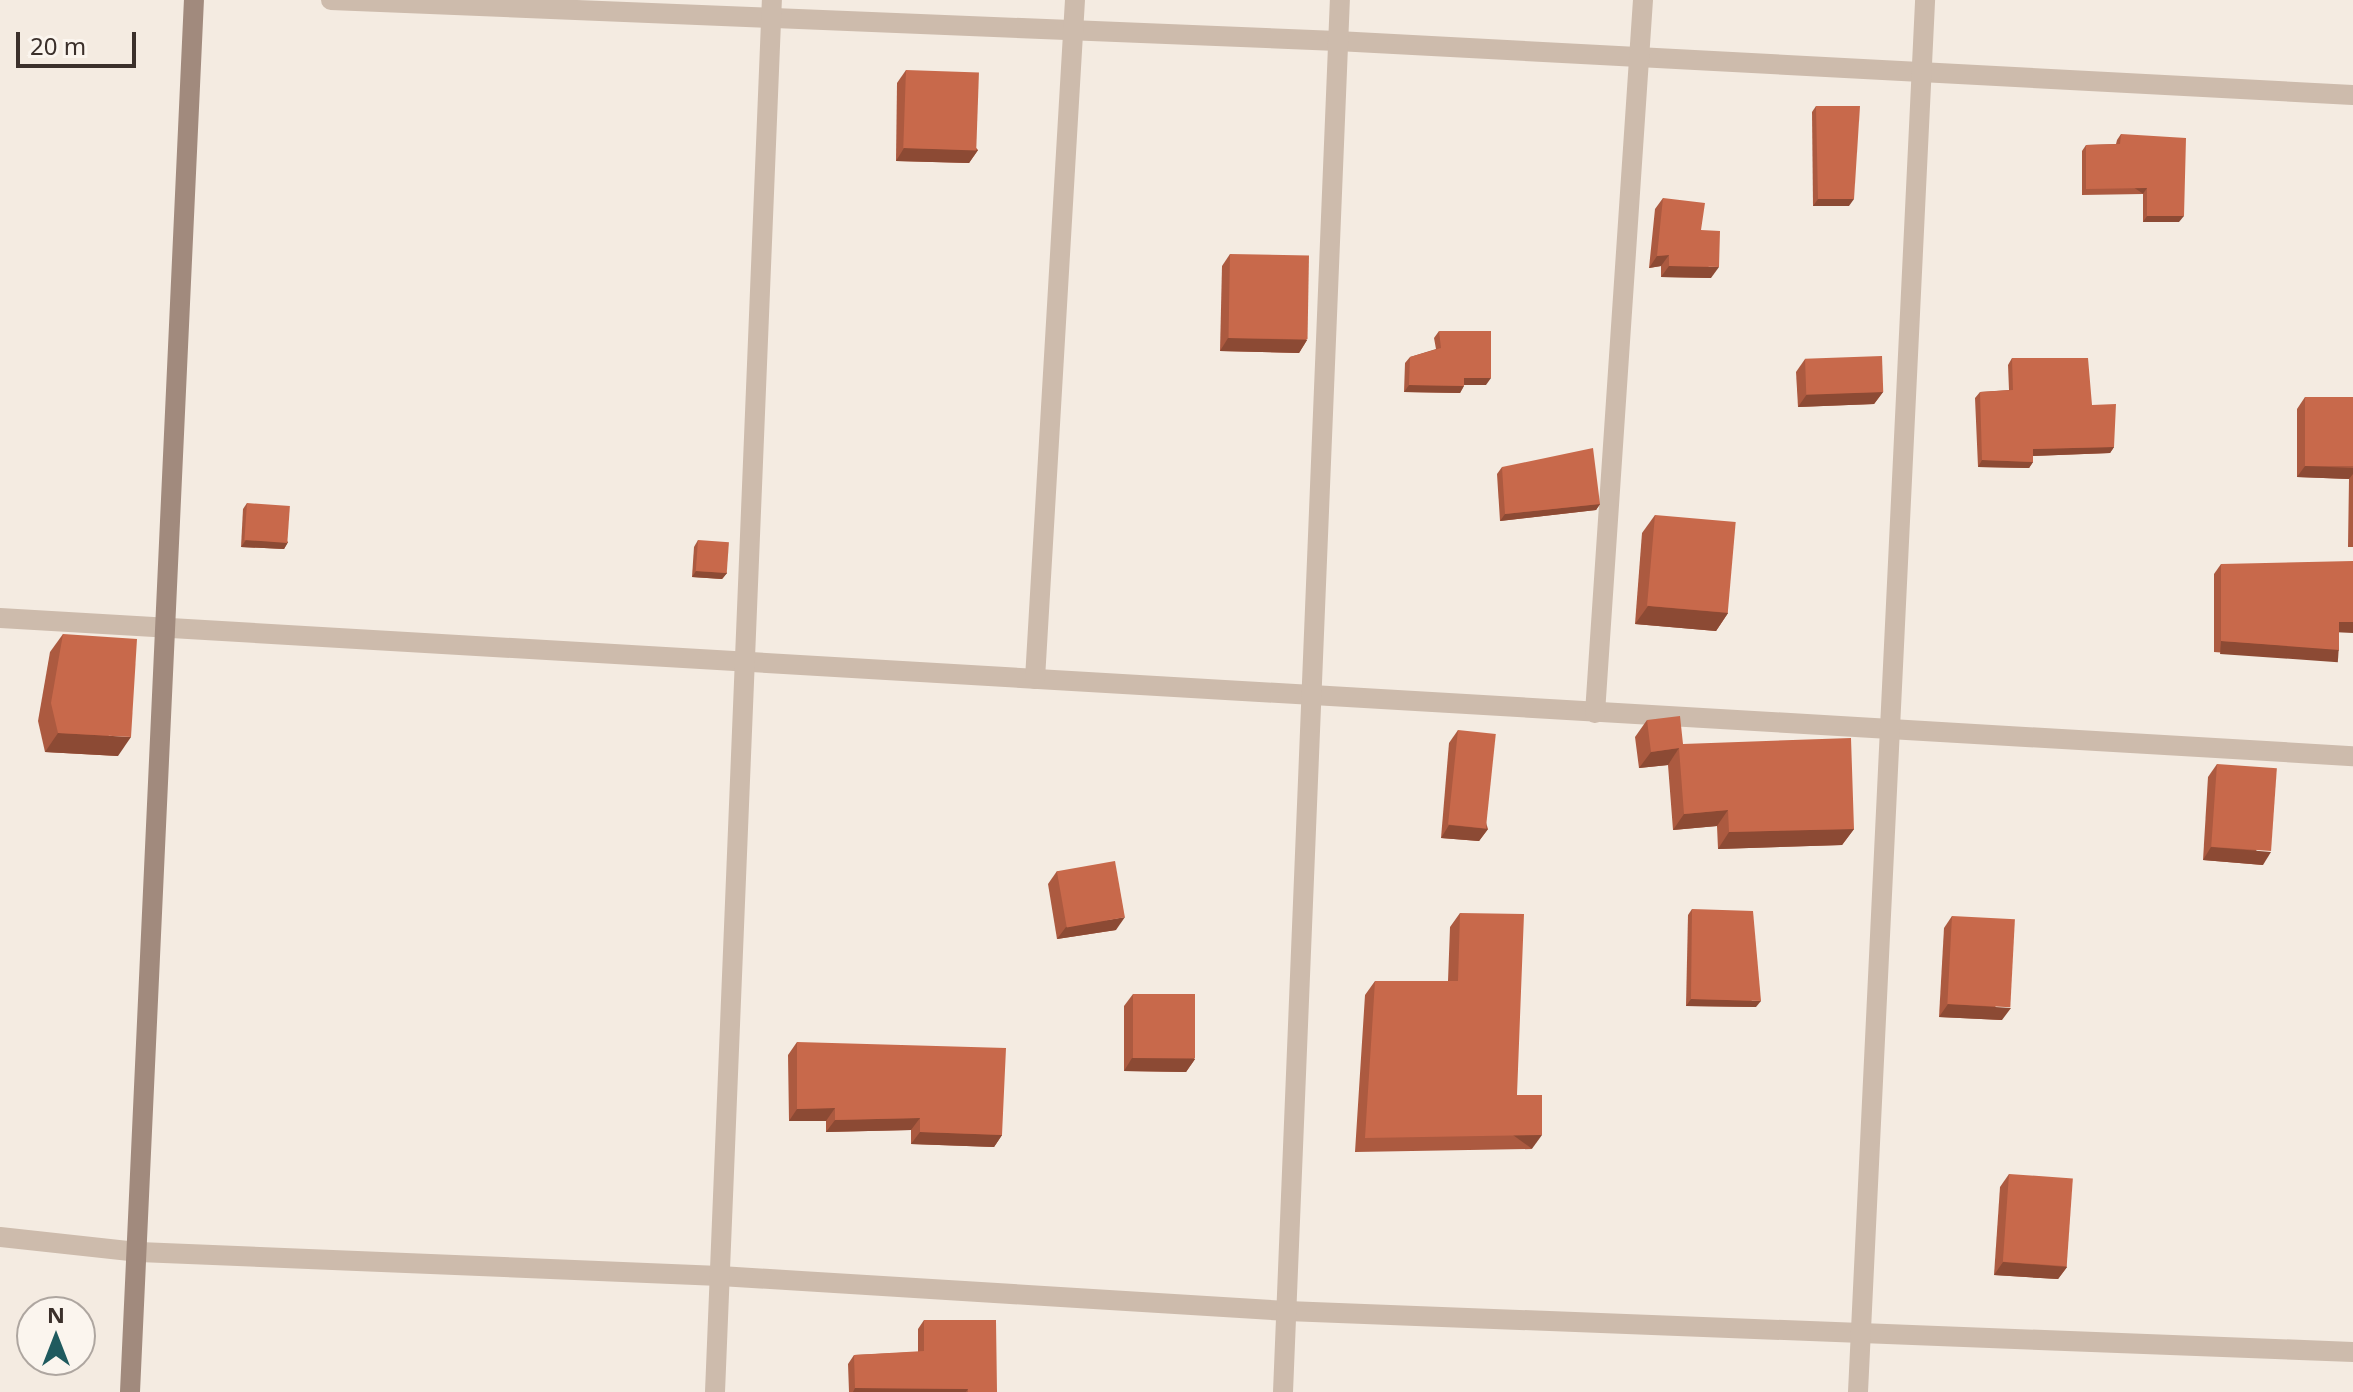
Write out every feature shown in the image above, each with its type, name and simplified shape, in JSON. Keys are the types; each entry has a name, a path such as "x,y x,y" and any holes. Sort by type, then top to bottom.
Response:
{"street":[{"path":"130,1392 139,1252 194,0"},
{"path":"331,0 502,4 770,24 1337,41 2353,95"},
{"path":"715,1392 772,0"},
{"path":"1035,679 1075,0"},
{"path":"1283,1392 1309,696 1340,0"},
{"path":"1595,713 1643,0"},
{"path":"1858,1392 1925,0"},
{"path":"0,618 2353,756"},
{"path":"0,1237 139,1252 720,1276 1287,1311 1861,1338 2353,1352"}],"building":[{"path":"906,70 979,73 976,151 903,148"},
{"path":"1816,106 1860,106 1854,199 1818,199"},
{"path":"2121,134 2186,138 2184,216 2147,216 2147,188 2086,189 2086,145 2120,144"},
{"path":"1663,198 1705,203 1701,230 1720,231 1719,267 1669,266 1669,255 1657,256"},
{"path":"1230,254 1309,255 1308,339 1229,338"},
{"path":"1439,331 1491,331 1491,378 1464,378 1464,386 1409,385 1410,357 1441,348"},
{"path":"1882,356 1883,392 1806,395 1805,359"},
{"path":"2012,358 2088,358 2092,405 2116,404 2114,447 2033,449 2033,462 1982,460 1980,392 2013,390"},
{"path":"2305,397 2353,397 2353,466 2305,466"},
{"path":"1593,448 1600,504 1505,514 1502,467"},
{"path":"247,503 290,506 287,543 244,540"},
{"path":"1655,515 1736,522 1728,613 1647,606"},
{"path":"698,540 729,542 727,573 696,571"},
{"path":"2353,561 2353,622 2339,622 2339,650 2221,641 2221,564"},
{"path":"63,634 137,639 131,737 58,733 51,703"},
{"path":"1680,716 1683,744 1851,738 1854,829 1729,832 1728,810 1684,814 1679,748 1651,752 1647,720"},
{"path":"1458,730 1496,734 1486,828 1448,824"},
{"path":"2217,764 2277,768 2271,851 2211,847"},
{"path":"1115,861 1125,917 1067,927 1057,871"},
{"path":"1692,909 1753,911 1761,1001 1691,999"},
{"path":"1460,913 1524,914 1517,1095 1542,1095 1542,1135 1365,1138 1375,981 1458,981"},
{"path":"1952,916 2015,919 2010,1007 1947,1004"},
{"path":"1133,994 1195,994 1195,1058 1133,1058"},
{"path":"797,1042 1006,1048 1002,1135 920,1132 920,1118 835,1120 835,1108 797,1109"},
{"path":"2009,1174 2073,1178 2067,1266 2003,1262"},
{"path":"924,1320 996,1320 997,1392 855,1388 854,1355 924,1351"}]}
